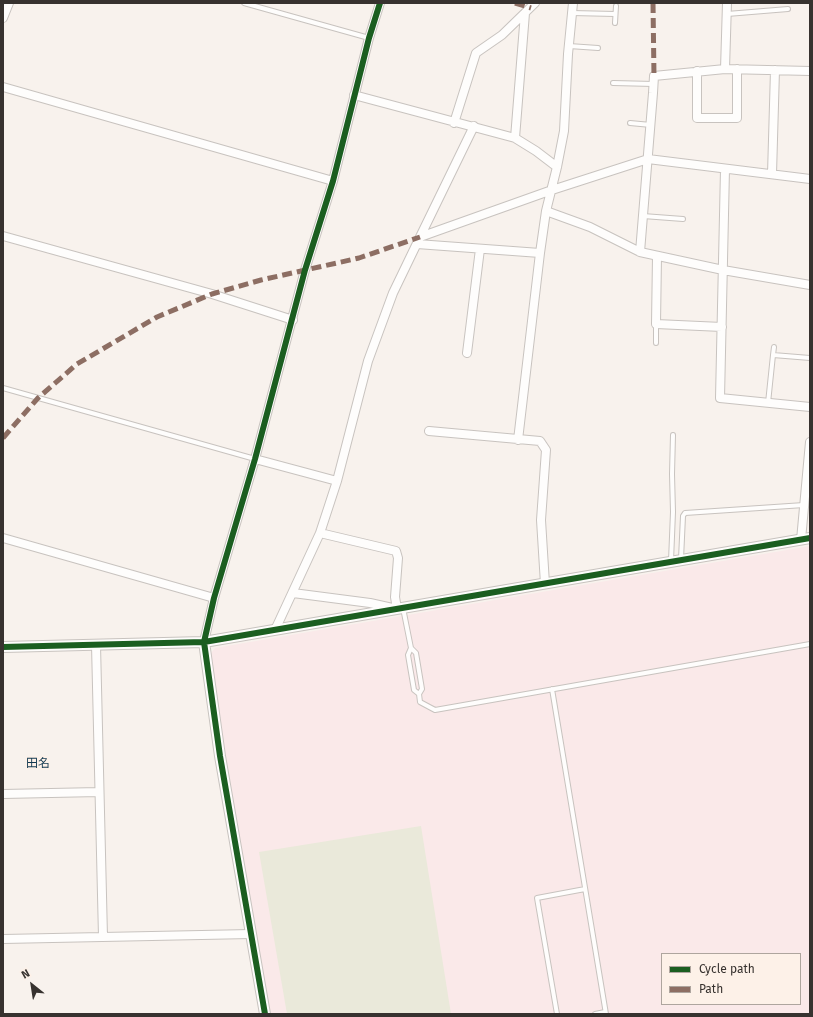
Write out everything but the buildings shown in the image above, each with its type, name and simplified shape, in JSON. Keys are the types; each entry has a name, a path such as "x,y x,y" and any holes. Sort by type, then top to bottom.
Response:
{"street":[{"path":"4,14 9,3"},
{"path":"265,1014 220,756 204,642 214,598 255,459 305,270 332,181 369,38 380,3"},
{"path":"454,123 476,53 502,35 535,3"},
{"path":"518,440 546,211 552,190 564,131 573,3"},
{"path":"725,69 727,3"},
{"path":"516,138 526,13"},
{"path":"640,252 654,76 725,69 810,71"},
{"path":"697,71 697,118 737,118 737,69"},
{"path":"772,174 775,70"},
{"path":"3,87 332,181"},
{"path":"354,96 516,138 557,167"},
{"path":"275,630 320,532 337,481 368,361 394,293 418,240 474,126"},
{"path":"418,240 552,190 648,159 810,179"},
{"path":"725,169 720,398 810,407"},
{"path":"546,211 590,227 640,252 723,270 810,285"},
{"path":"3,236 212,294 293,320"},
{"path":"418,240 480,249 540,253"},
{"path":"467,353 480,249"},
{"path":"657,256 656,324 722,327"},
{"path":"429,431 540,441 546,450 541,520 545,584"},
{"path":"3,647 204,642 806,539 804,505 810,442"},
{"path":"255,459 337,481"},
{"path":"320,532 396,551 398,558 395,598 400,609"},
{"path":"3,538 214,598"},
{"path":"293,593 370,603 400,609"},
{"path":"96,645 103,937"},
{"path":"3,794 99,792"},
{"path":"3,939 251,934"}],"lane":[{"path":"244,3 369,38"},
{"path":"615,23 616,6"},
{"path":"727,14 788,9"},
{"path":"572,13 616,14"},
{"path":"569,46 598,48"},
{"path":"613,82 654,84"},
{"path":"630,123 651,125"},
{"path":"643,216 683,218"},
{"path":"656,324 656,342"},
{"path":"768,403 774,347"},
{"path":"773,355 810,358"},
{"path":"3,388 255,459"},
{"path":"673,435 672,474 676,561"},
{"path":"676,561 683,516 685,514 804,505"},
{"path":"400,609 411,648 416,653 422,689 419,694 420,702 435,710 810,644"},
{"path":"411,648 408,655 414,690 419,694"},
{"path":"552,690 605,1013 595,1014"},
{"path":"557,1014 537,898 585,889"}],"shaded area":[{"path":"810,546 810,1014 269,1014 224,744 211,653 215,648"},
{"path":"421,826 451,1014 287,1014 259,852"}],"marked path":[{"path":"515,3 531,8"},
{"path":"653,3 654,76"},
{"path":"3,438 38,398 77,364 157,317 212,294 261,280 359,258 420,237"}],"cycle path":[{"path":"265,1014 220,756 204,642 214,598 255,459 305,270 333,181 369,38 380,3"},
{"path":"3,647 204,642 810,538"}],"district":[{"name":"田名","path":"38,764"}]}
